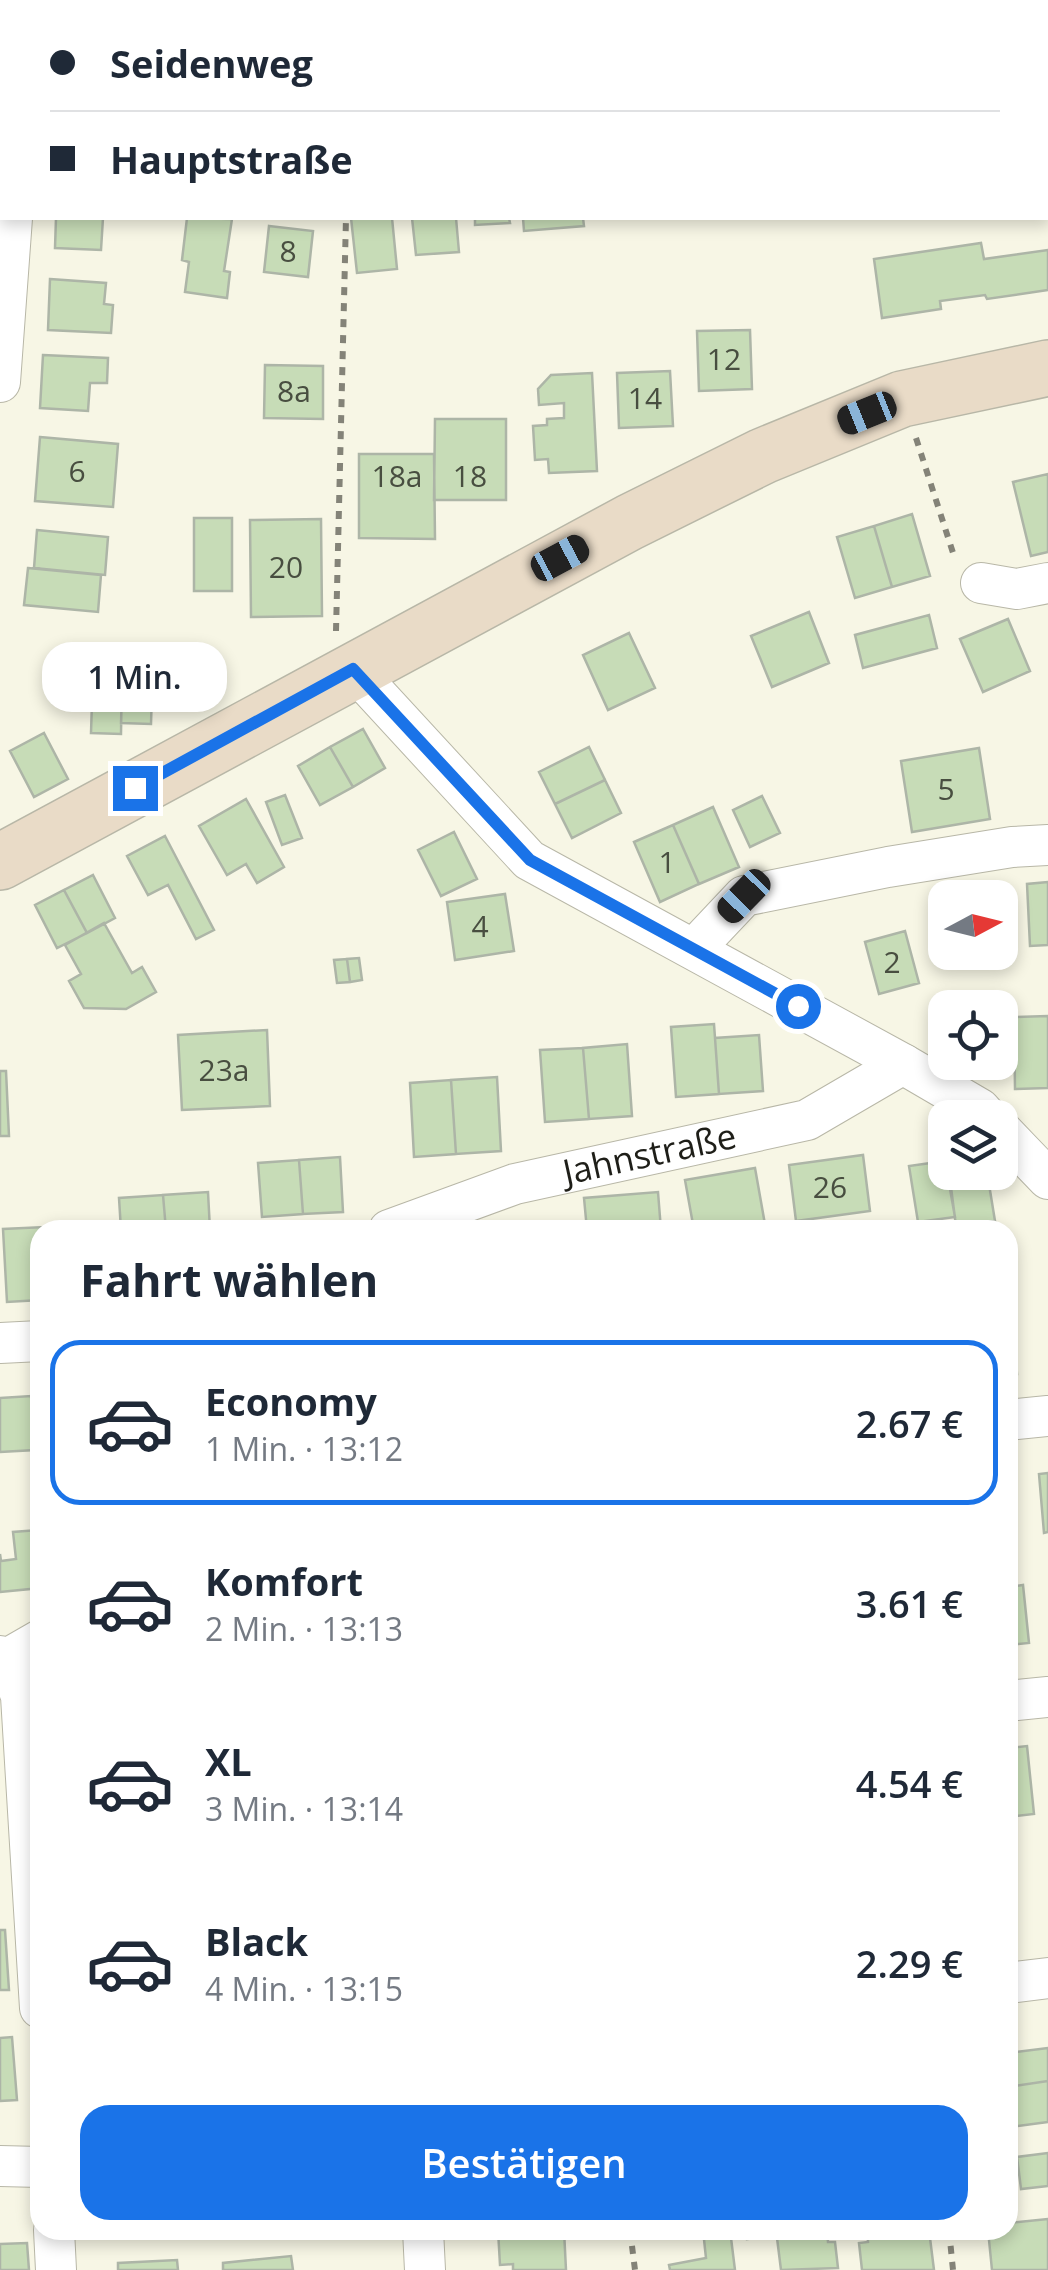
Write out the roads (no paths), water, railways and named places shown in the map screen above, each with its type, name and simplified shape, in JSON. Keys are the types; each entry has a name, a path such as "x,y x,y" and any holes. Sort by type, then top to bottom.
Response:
{"main road":[{"path":"1,859 630,522 764,456 902,399 1048,368"}],"street":[{"path":"0,382 12,220"},
{"path":"982,583 1017,589 1048,582"},
{"path":"344,674 530,860 965,1100"},
{"path":"694,949 744,896 888,866 1048,844"},
{"name":"Jahnstraße","path":"416,1220 515,1184 806,1120 903,1064"},
{"path":"1018,1148 1048,1179"},
{"path":"0,1343 30,1342"},
{"path":"1018,1419 1048,1416"},
{"path":"16,1652 22,1696 24,1888 30,1933"},
{"path":"1018,1700 1048,1697"},
{"path":"1018,1982 1048,1978"},
{"path":"0,2166 30,2168"},
{"path":"54,2240 56,2270"},
{"path":"424,2240 426,2270"}]}
